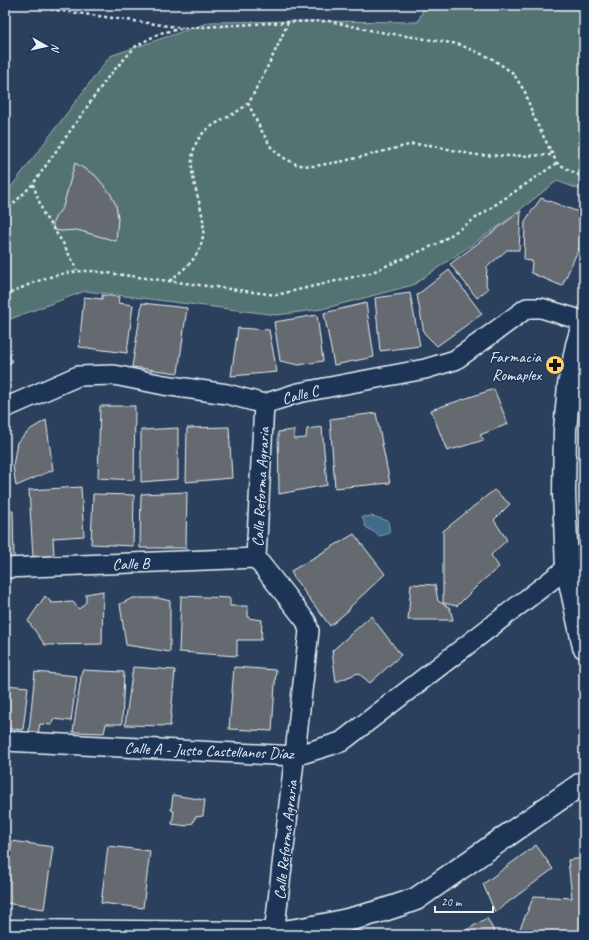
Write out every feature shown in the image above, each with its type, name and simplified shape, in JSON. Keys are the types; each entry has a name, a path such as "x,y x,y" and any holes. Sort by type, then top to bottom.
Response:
{"street":[{"name":"Calle C","path":"5,408 78,376 114,375 164,385 227,394 264,404 298,393 425,370 455,360 527,308 541,308 584,321"},
{"path":"584,321 569,385 565,430 564,493 567,568 584,647"},
{"name":"Calle Reforma Agraria","path":"264,404 256,558 306,621 309,630 274,934"},
{"name":"Calle B","path":"5,568 256,558"},
{"name":"Calle A - Justo Castellanos Díaz","path":"5,741 295,756 341,742 567,568"},
{"path":"5,931 274,934 307,929 388,910 416,899 584,782"}],"path":[{"path":"21,5 185,28"},
{"path":"5,212 33,184 108,77 136,46 160,33 185,28 329,21 374,31 458,44 491,58 513,73 525,92 534,118 557,163 584,178"},
{"path":"170,281 194,259 202,244 204,230 203,216 194,184 191,165 194,149 200,135 210,126 248,103 278,48 288,22"},
{"path":"248,103 271,147 282,157 298,165 314,166 336,162 413,144 430,145 475,155 552,155"},
{"path":"5,296 33,282 77,270 276,295 370,273 439,243 557,163"},
{"path":"33,184 44,215 63,243 77,270"}],"green space":[{"path":"425,5 584,5 584,191 557,181 499,226 413,285 322,309 277,315 85,291 5,321 5,195 110,56 210,22 418,22"}],"water":[{"path":"372,516 388,521 390,533 380,536 366,527 362,517"}],"building":[{"path":"75,163 95,175 110,193 116,205 118,218 116,241 77,230 61,231 53,228 53,222 63,207"},
{"path":"541,198 584,214 584,237 562,286 531,273 532,261 524,260 525,221"},
{"path":"521,211 519,250 507,250 487,267 486,285 488,289 477,298 450,264"},
{"path":"449,270 482,314 437,346 424,333 417,295"},
{"path":"410,293 420,346 380,351 375,298"},
{"path":"102,295 119,297 118,303 133,305 127,353 79,347 84,297 102,299"},
{"path":"142,303 187,308 178,373 132,367"},
{"path":"366,303 374,357 334,365 324,313"},
{"path":"317,315 323,361 299,365 280,361 274,322"},
{"path":"238,328 269,330 277,372 231,376"},
{"path":"5,345 12,362 5,366"},
{"path":"494,389 508,424 480,435 484,440 447,451 431,410"},
{"path":"100,406 135,406 134,480 98,478"},
{"path":"376,413 390,483 335,488 330,419"},
{"path":"46,420 53,470 16,486 13,466 17,442 31,429"},
{"path":"229,427 232,478 186,482 187,428"},
{"path":"322,427 327,485 279,494 278,432 294,430 294,439 306,438 307,429"},
{"path":"178,428 178,479 141,482 141,430"},
{"path":"81,487 84,536 53,538 54,556 33,557 29,490"},
{"path":"494,490 510,504 494,520 507,540 491,555 499,567 480,583 457,606 443,603 443,531"},
{"path":"187,492 186,548 140,548 141,494"},
{"path":"93,494 134,495 133,546 91,544"},
{"path":"5,511 13,511 14,561 5,561"},
{"path":"354,534 385,574 351,606 349,610 330,626 294,578 291,571"},
{"path":"411,584 435,585 438,601 450,608 453,620 408,620"},
{"path":"103,591 102,644 45,645 28,621 45,596 52,603 73,602 79,609 86,602 86,594"},
{"path":"181,596 230,598 230,606 248,606 248,618 262,620 261,640 237,640 237,656 179,652"},
{"path":"133,598 158,598 170,601 170,652 126,645 120,604"},
{"path":"371,616 401,655 370,683 358,673 336,682 332,651"},
{"path":"133,667 175,670 170,726 125,725"},
{"path":"234,667 276,670 272,731 229,729"},
{"path":"82,670 124,672 122,724 106,724 104,733 73,732"},
{"path":"35,672 77,676 71,721 53,719 52,725 40,724 38,733 29,731"},
{"path":"5,685 28,687 23,730 5,728"},
{"path":"173,795 205,800 203,816 195,817 193,823 187,826 172,824 174,811 171,810"},
{"path":"12,841 53,847 44,909 5,903 5,891"},
{"path":"536,845 553,869 495,912 483,884"},
{"path":"108,846 150,851 143,908 101,903"},
{"path":"584,858 584,935 521,935 518,933 534,896 572,898 568,860"},
{"path":"487,918 496,935 458,935"}],"place":[{"name":"Farmacia Romaplex","path":"555,365"}]}
